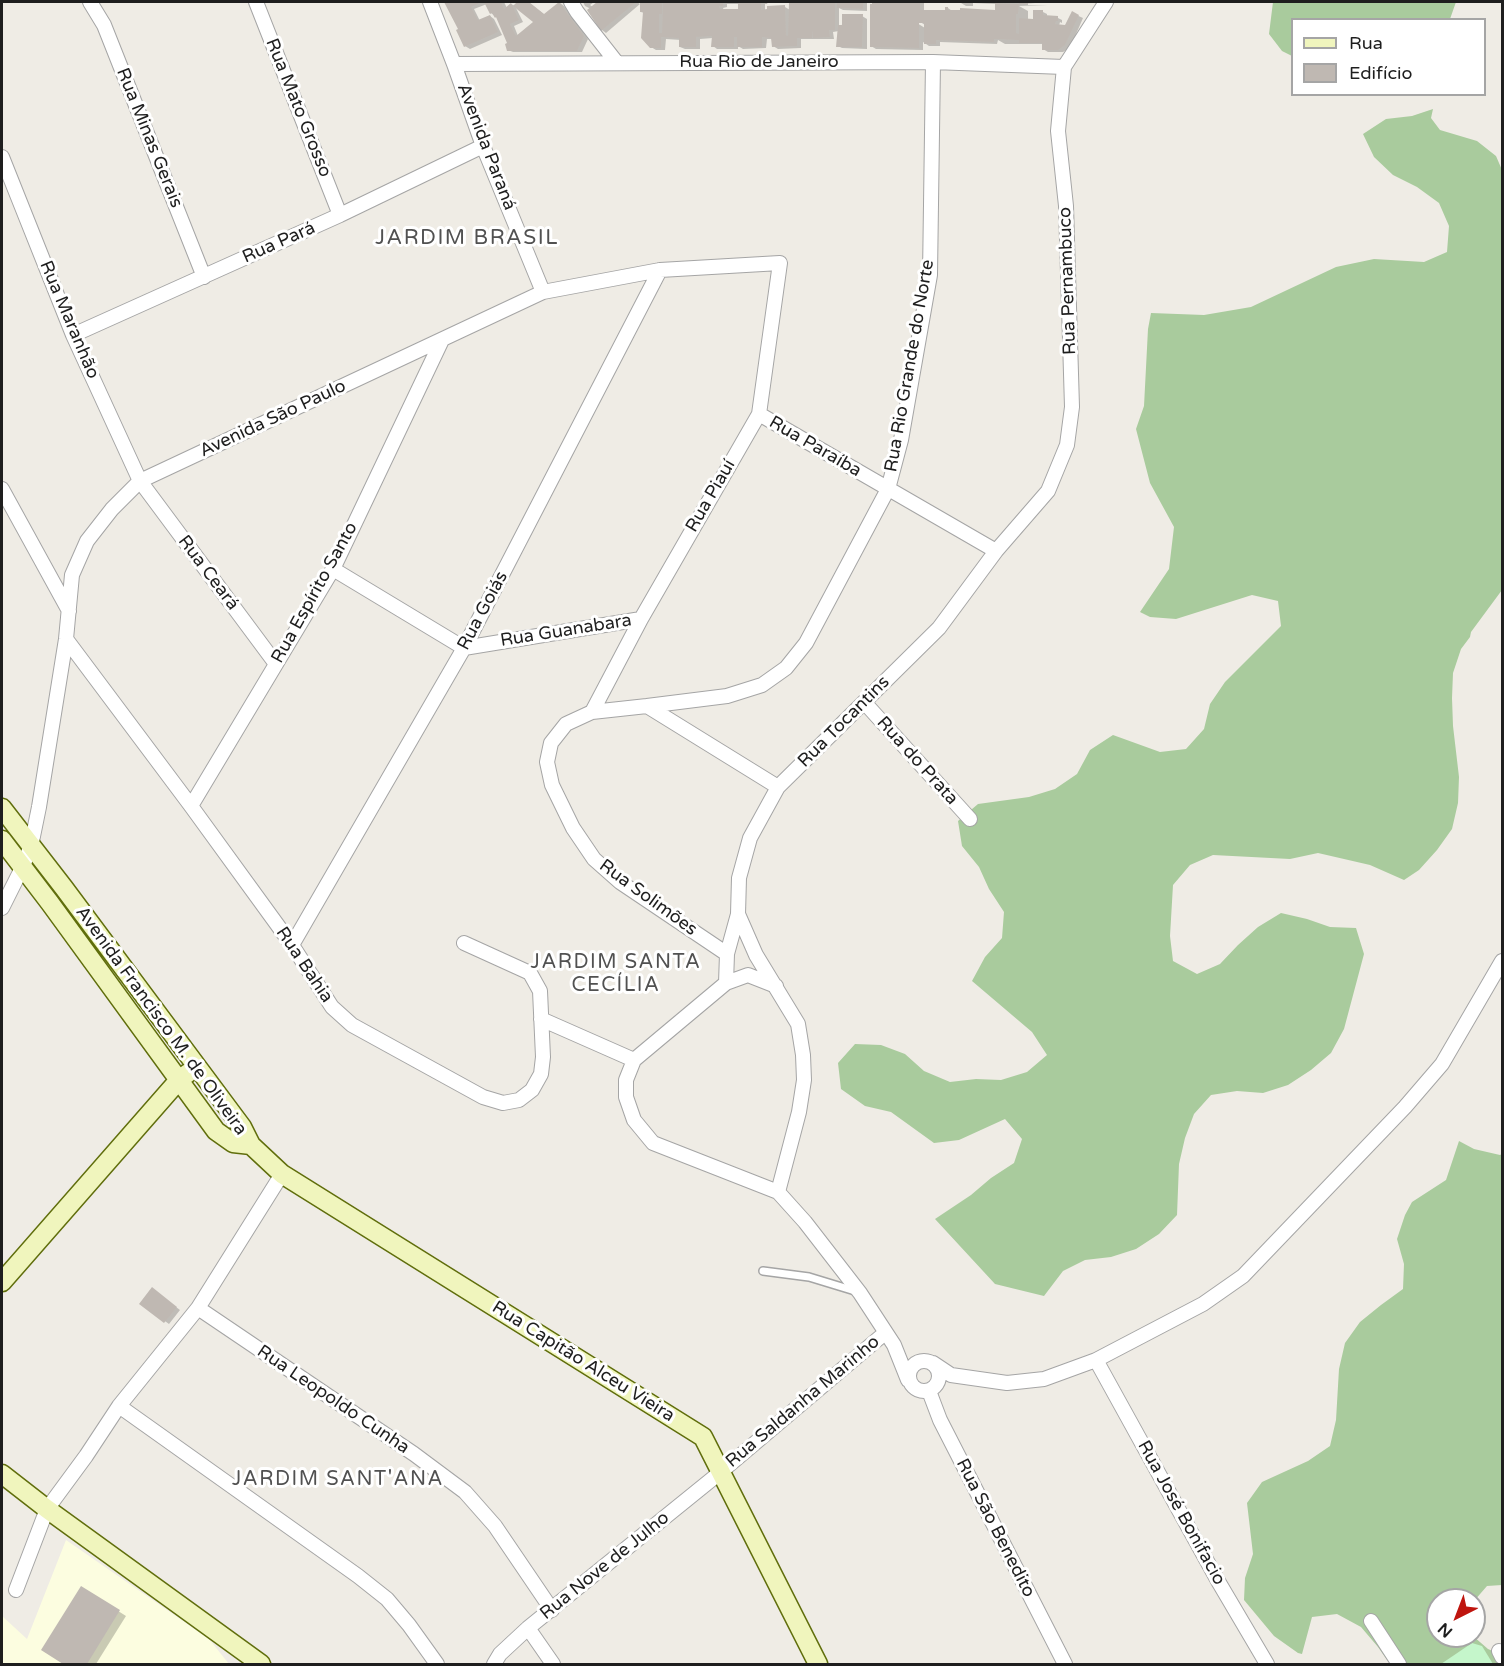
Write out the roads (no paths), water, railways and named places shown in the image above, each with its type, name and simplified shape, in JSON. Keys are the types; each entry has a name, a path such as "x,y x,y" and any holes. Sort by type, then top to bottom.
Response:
{"street":[{"name":"Rua Minas Gerais","path":"90,2 104,25 204,277"},
{"name":"Rua Mato Grosso","path":"256,2 340,215"},
{"name":"Avenida Paraná","path":"430,2 483,146 543,292"},
{"path":"571,2 617,63"},
{"name":"Rua Pernambuco","path":"996,551 1048,491 1067,445 1072,407 1067,218 1058,131 1064,67 1106,2"},
{"name":"Rua Rio de Janeiro","path":"454,64 933,62 1064,67"},
{"name":"Rua Rio Grande do Norte","path":"646,706 727,696 762,685 786,668 806,643 888,489 901,440 930,275 933,62"},
{"name":"Rua Pará","path":"74,335 340,215 483,146"},
{"name":"Rua Maranhão","path":"2,157 74,335 140,481"},
{"name":"Avenida São Paulo","path":"2,908 22,868 30,846 39,807 66,639 72,574 87,541 112,509 140,481 543,292 660,270 780,263"},
{"name":"Rua Piauí","path":"592,712 641,619 759,414 780,263"},
{"name":"Rua Goiás","path":"292,945 464,648 660,270"},
{"name":"Rua Espírito Santo","path":"191,806 333,569 442,340"},
{"name":"Rua Paraíba","path":"759,414 996,551"},
{"name":"Rua Ceará","path":"140,481 276,664"},
{"path":"2,489 69,611"},
{"name":"Rua Tocantins","path":"726,983 727,954 738,914 739,878 750,838 778,787 939,628 996,551"},
{"path":"333,569 464,648"},
{"name":"Rua Guanabara","path":"464,648 641,619"},
{"name":"Rua Bahia","path":"66,639 292,945 332,1007 352,1025 483,1097 503,1103 519,1100 532,1090 541,1074 543,1057 540,991 530,973 464,943"},
{"name":"Rua do Prata","path":"864,702 970,819"},
{"path":"646,706 778,787"},
{"name":"Rua Solimões","path":"646,706 592,712 566,724 551,743 547,762 552,785 573,828 594,859 620,882 727,954"},
{"name":"Avenida Francisco M. de Oliveira","path":"2,808 242,1127 251,1145"},
{"name":"Avenida Francisco M. de Oliveira","path":"2,840 216,1131 233,1143 251,1145"},
{"name":"Rua Tocantins","path":"738,914 756,955 798,1024 804,1080 799,1112 778,1192"},
{"path":"894,1345 951,1375 1007,1383 1044,1379 1096,1360 1203,1304 1243,1276 1405,1107 1442,1064 1503,961"},
{"path":"776,986 748,975 726,983 634,1060 626,1080 626,1097 634,1120 653,1143 778,1192 805,1222 860,1293 894,1345 908,1380 916,1390 933,1387 951,1375"},
{"path":"541,1019 634,1060"},
{"path":"2,1282 178,1081 195,1066"},
{"name":"Rua Capitão Alceu Vieira","path":"251,1145 282,1174 703,1437 818,1665"},
{"path":"16,1590 47,1509 119,1406 198,1308 282,1174"},
{"name":"Rua Leopoldo Cunha","path":"198,1308 414,1454 465,1492 495,1526 552,1610"},
{"name":"Rua Saldanha Marinho","path":"722,1471 885,1333"},
{"name":"Rua José Bonifacio","path":"1096,1360 1267,1665"},
{"path":"908,1380 910,1367 926,1361"},
{"name":"Rua São Benedito","path":"926,1361 939,1372 933,1387 940,1420 1065,1665"},
{"path":"119,1406 387,1599 409,1624 437,1665"},
{"name":"Rua Nove de Julho","path":"494,1665 500,1654 528,1628 722,1471"},
{"path":"2,1474 261,1665"},
{"path":"1371,1621 1399,1665"},
{"path":"528,1628 553,1665"}],"lane":[{"path":"763,1271 809,1277 860,1293"}],"district":[{"name":"JARDIM BRASIL","path":"467,238"},
{"name":"JARDIM SANTA CECÍLIA","path":"616,974"},
{"name":"JARDIM SANT'ANA","path":"338,1480"}]}
